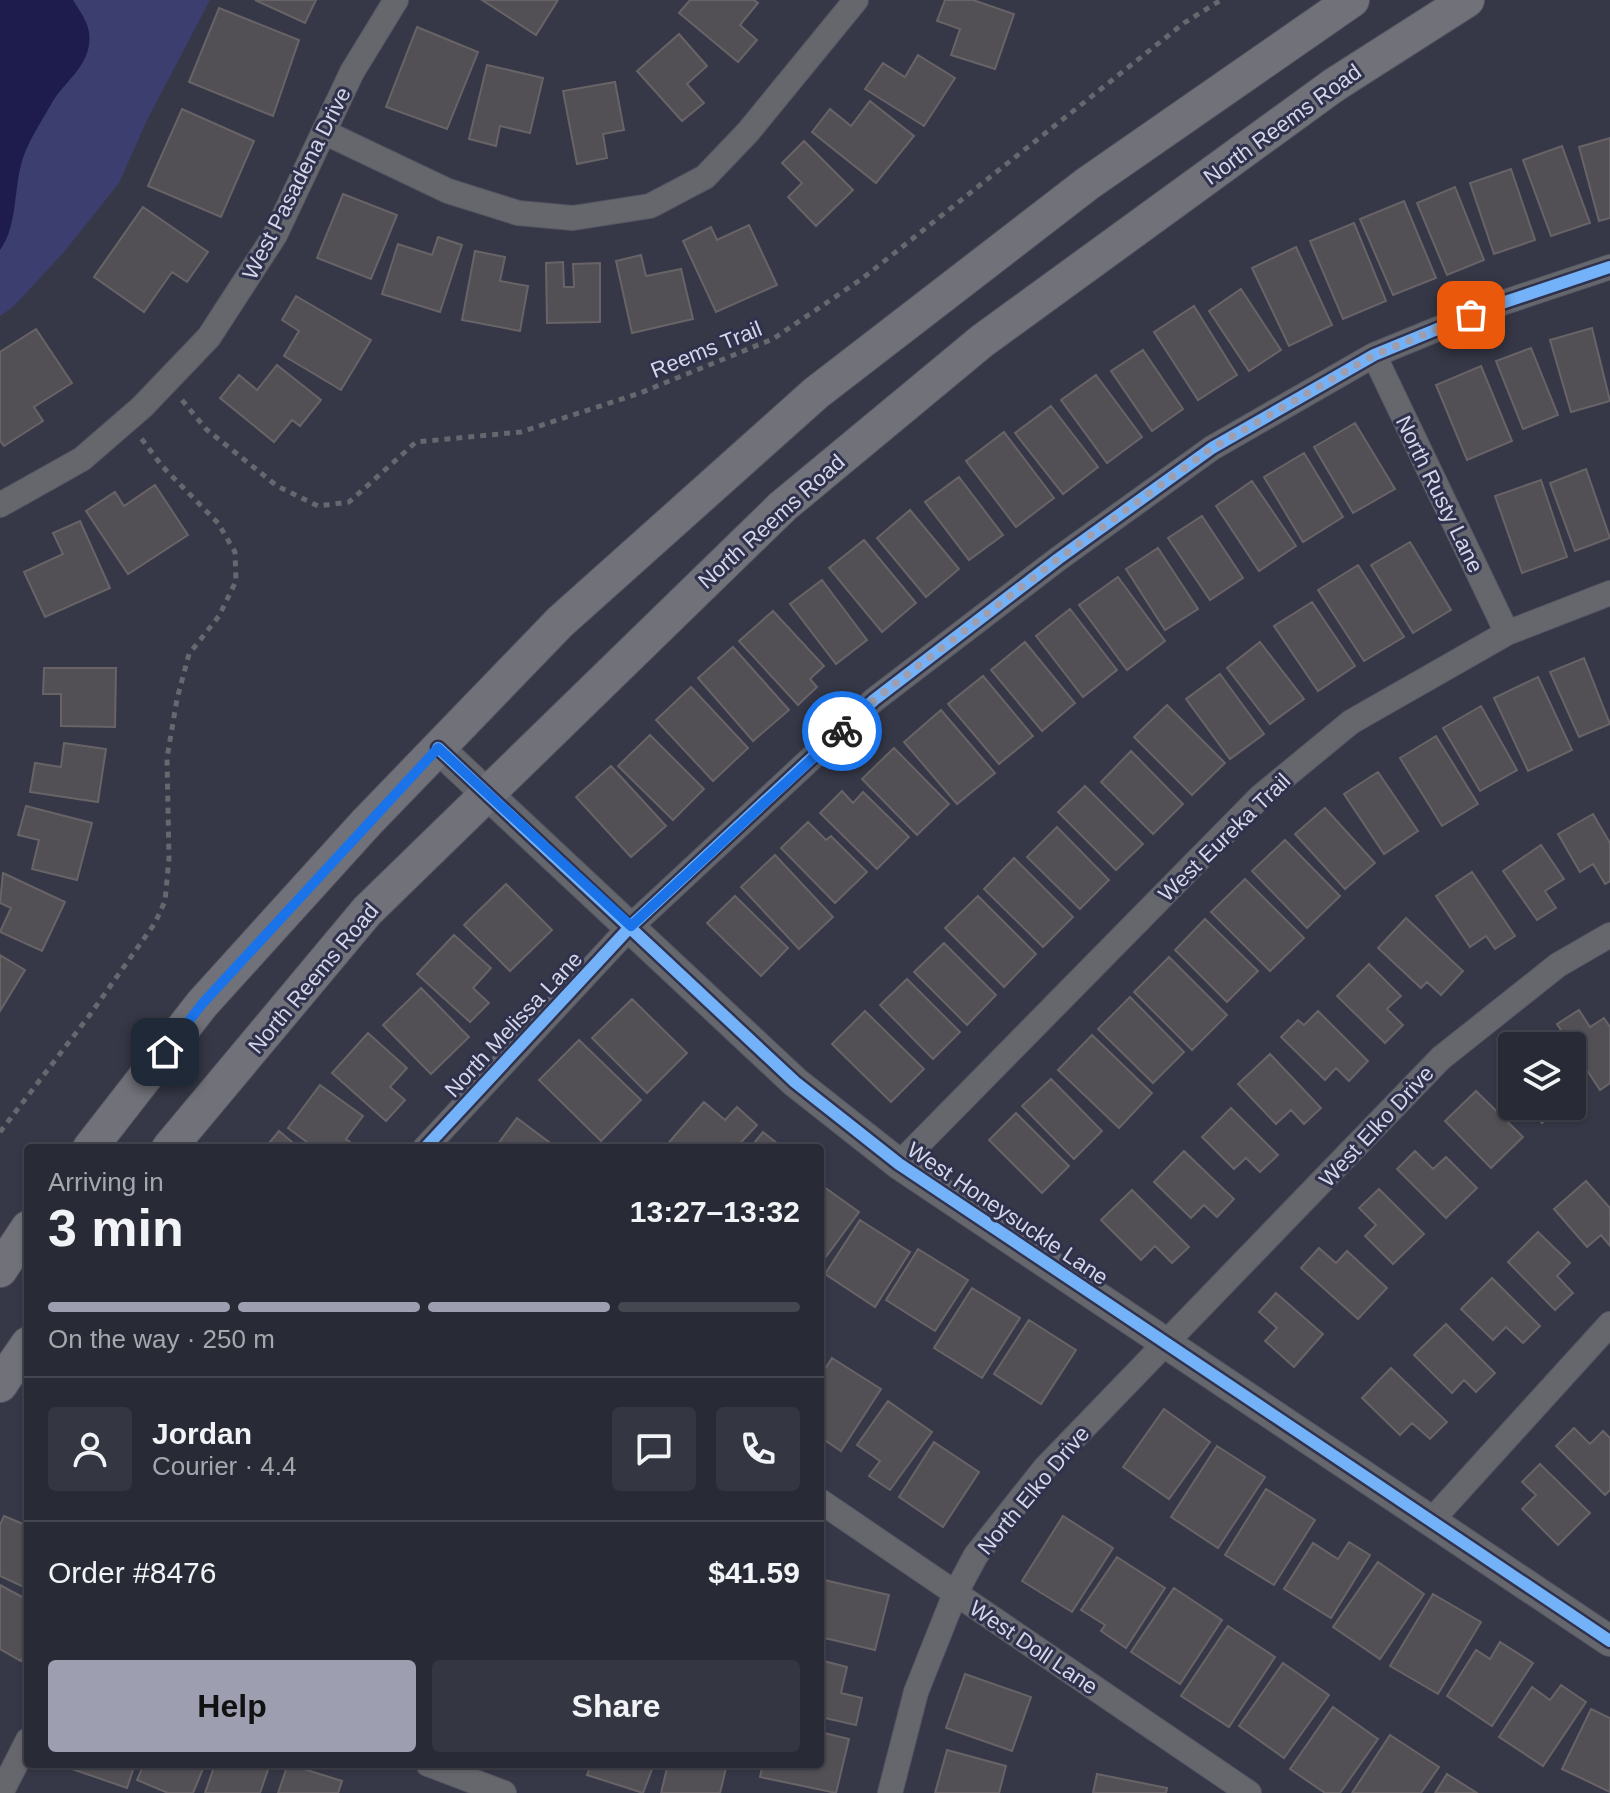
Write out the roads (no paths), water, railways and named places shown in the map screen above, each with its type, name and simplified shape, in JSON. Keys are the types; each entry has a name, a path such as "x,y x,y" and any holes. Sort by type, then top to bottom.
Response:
{"main road":[{"path":"93,1144 202,1004 438,748 560,622 816,393 1087,184 1352,0"},
{"name":"North Reems Road","path":"172,1144 367,911 783,506 982,341 1334,85 1467,0"},
{"path":"0,1270 24,1234"},
{"path":"0,1385 24,1350"}],"street":[{"name":"West Pasadena Drive","path":"0,505 82,459 209,337 241,292 275,235 326,133 352,72 396,0"},
{"path":"326,133 448,191 518,213 573,218 650,206 705,177 748,132 856,0"},
{"name":"North Melissa Lane","path":"429,1144 631,926 874,700 1033,578 1212,448 1374,355 1496,305 1610,267"},
{"name":"North Rusty Lane","path":"1374,355 1507,633"},
{"name":"West Eureka Trail","path":"899,1164 1260,797 1351,722 1507,633 1610,593"},
{"name":"West Honeysuckle Lane","path":"438,748 795,1082 899,1164 1610,1641"},
{"name":"West Elko Drive","path":"1165,1345 1441,1058 1558,965 1610,935"},
{"path":"1431,1521 1610,1324"},
{"name":"North Elko Drive","path":"890,1793 916,1692 955,1594 976,1555 1045,1468 1165,1345"},
{"name":"West Doll Lane","path":"824,1504 1235,1789"},
{"path":"1,1793 24,1748"},
{"path":"438,1768 504,1793"}]}
